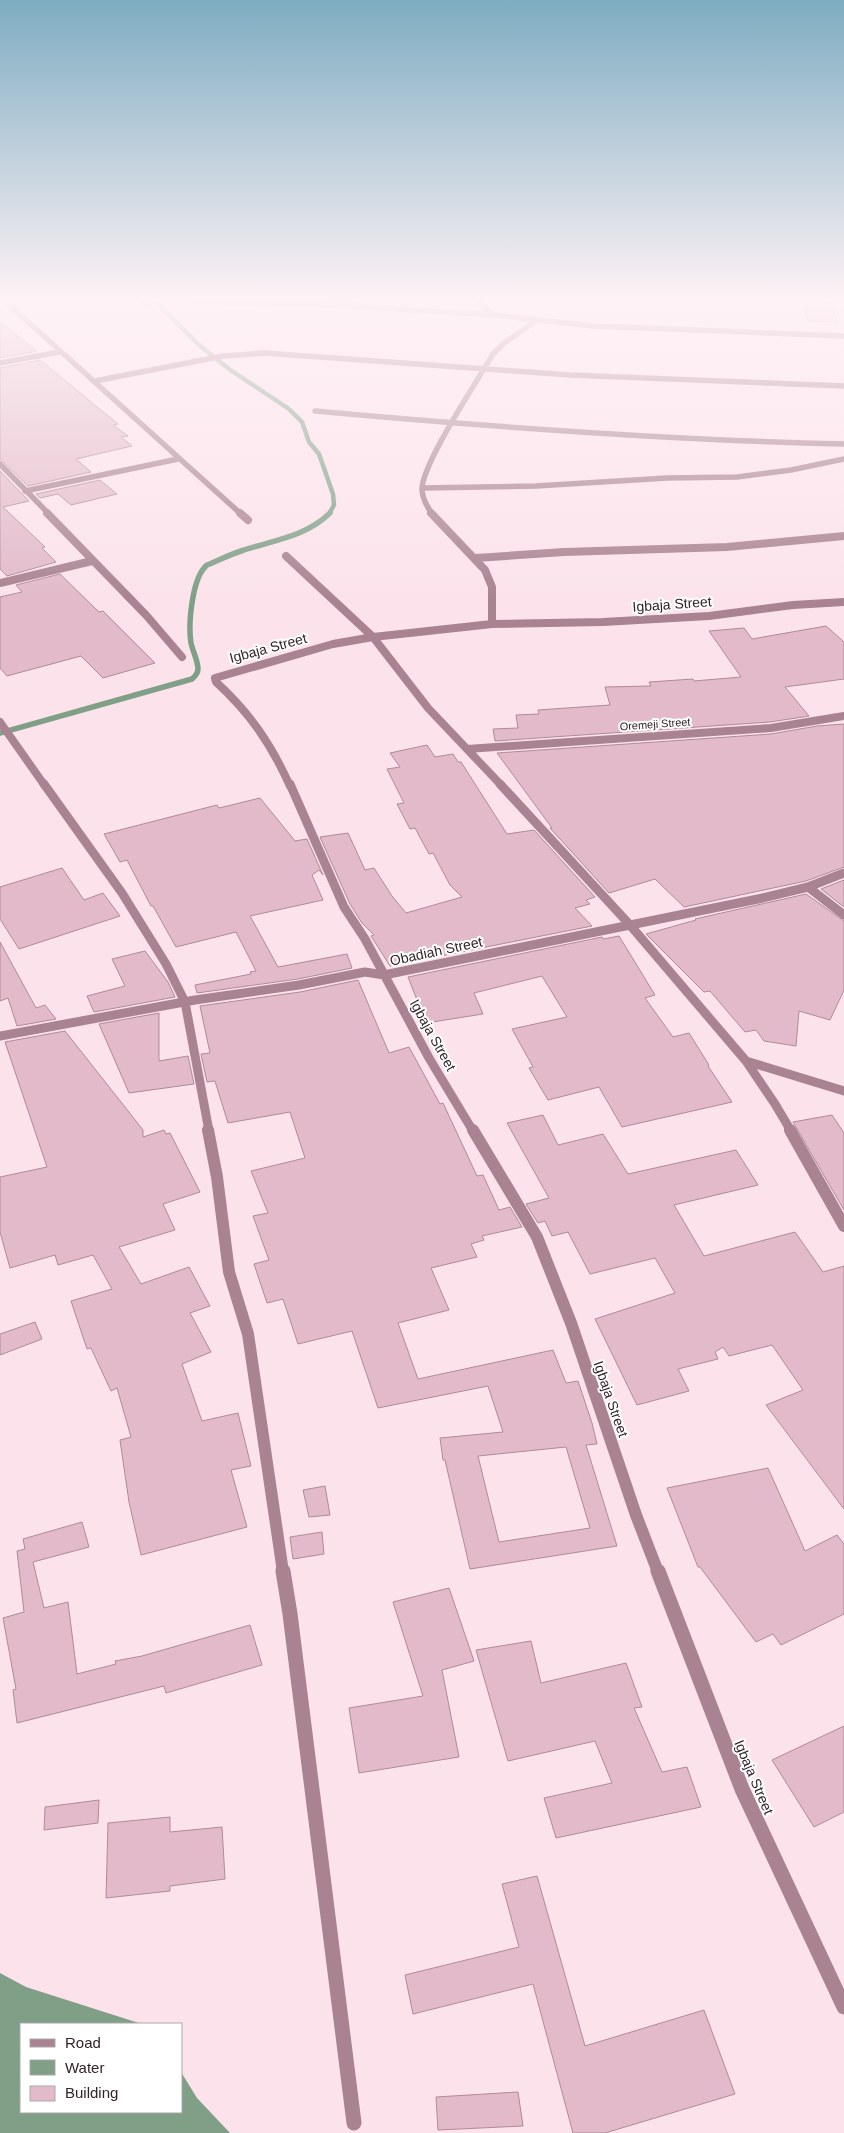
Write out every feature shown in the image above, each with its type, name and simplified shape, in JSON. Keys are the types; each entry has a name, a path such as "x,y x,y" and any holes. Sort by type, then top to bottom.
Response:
{"street":[{"path":"116,401 178,459 248,520"},
{"path":"465,401 432,456 422,488 424,501 432,514 476,558 485,570 492,587 492,624"},
{"path":"315,412 451,422 550,432 702,440 844,444"},
{"path":"26,491 178,459"},
{"path":"422,488 536,486 667,478 737,477 792,470 844,460"},
{"path":"0,464 146,615 182,657"},
{"path":"476,558 564,552 727,547 844,536"},
{"path":"286,556 373,637 428,708 630,925 746,1061 775,1104 844,1226"},
{"path":"0,583 92,561"},
{"name":"Igbaja Street","path":"844,602 792,605 709,616 603,622 492,624 373,637 333,644 215,678 216,682 235,699 261,730 280,763 344,907 384,975 429,1058 537,1237 571,1323 636,1515 742,1789 844,2007"},
{"name":"Oremeji Street","path":"467,749 771,728 844,716"},
{"path":"1,723 113,881 151,939 185,1002 217,1177 229,1272 248,1334 260,1400 290,1614 354,2122"},
{"name":"Obadiah Street","path":"0,1036 185,1002 299,985 365,972 384,975 758,899 808,887 844,873"},
{"path":"808,887 844,915"},
{"path":"746,1061 844,1091"}],"water":[{"path":"0,1973 26,1987 139,2023 20,2023 20,2113 182,2113 182,2074 197,2098 230,2133 0,2133"}],"building":[{"path":"0,401 89,401 118,424 113,425 128,436 121,437 132,446 76,459 91,472 28,486 0,459"},
{"path":"0,471 29,501 3,507 45,547 42,548 56,562 7,576 0,569"},
{"path":"100,480 117,494 71,505 58,494 40,498 36,494"},
{"path":"60,574 99,612 103,611 155,663 103,678 81,656 7,676 0,668 0,597 22,592 16,585"},
{"path":"826,626 844,642 844,679 785,687 809,716 770,722 495,741 493,729 518,728 516,715 539,714 538,710 610,705 605,687 651,686 649,682 741,677 709,631 744,628 752,639"},
{"path":"844,724 844,867 806,881 684,907 655,879 609,893 550,828 552,828 497,753 771,734 817,726"},
{"path":"427,745 435,757 453,754 458,762 461,762 507,834 534,830 595,897 586,900 590,904 575,908 592,926 390,966 371,936 374,935 362,923 350,904 320,837 348,833 365,870 374,868 392,896 406,913 462,897 450,885 433,853 429,854 415,828 410,829 397,804 404,803 387,769 400,767 390,753"},
{"path":"260,798 295,841 307,839 323,875 319,870 312,875 323,900 250,916 278,967 347,954 352,968 298,979 197,993 195,985 251,974 250,972 256,971 236,932 176,947 153,906 151,906 127,860 120,862 104,834 217,805 219,808"},
{"path":"62,868 84,900 103,893 120,916 19,949 0,919 0,887"},
{"path":"844,880 844,907 821,889"},
{"path":"806,894 844,921 844,990 830,1020 799,1011 796,1046 764,1041 756,1030 745,1032 710,991 704,992 646,934 695,919"},
{"path":"619,936 655,995 645,998 673,1037 689,1033 732,1102 622,1127 599,1087 548,1100 529,1068 533,1067 512,1029 567,1017 542,976 474,993 483,1014 426,1023 408,977 602,937 603,939"},
{"path":"0,942 36,1008 45,1005 56,1019 17,1026 8,998 0,1001"},
{"path":"145,951 168,982 175,997 94,1012 87,996 125,986 112,959"},
{"path":"358,980 389,1053 409,1047 440,1104 443,1103 477,1176 483,1175 499,1210 510,1207 522,1227 482,1236 484,1240 471,1244 477,1257 431,1268 449,1310 398,1323 418,1379 553,1350 566,1383 578,1381 592,1423 597,1444 586,1445 617,1546 470,1569 445,1460 443,1460 440,1438 503,1432 488,1386 378,1408 352,1331 298,1344 283,1299 267,1303 254,1264 269,1260 253,1216 268,1213 251,1171 305,1158 290,1112 228,1123 215,1081 207,1082 201,1054 210,1053 200,1006 300,992","holes":["566,1447 590,1528 499,1542 478,1456"]},
{"path":"159,1013 159,1061 188,1056 194,1084 129,1093 99,1024"},
{"path":"65,1031 143,1130 143,1137 164,1130 166,1134 170,1133 200,1192 163,1204 175,1230 119,1247 141,1284 189,1267 210,1306 190,1313 211,1352 182,1364 202,1421 238,1413 251,1466 231,1470 247,1527 141,1555 129,1502 120,1440 131,1437 117,1388 111,1391 91,1348 87,1349 71,1301 112,1289 93,1255 58,1265 55,1255 10,1268 0,1232 0,1177 47,1167 5,1042"},
{"path":"543,1115 558,1145 603,1134 628,1174 736,1150 758,1185 674,1205 704,1256 795,1232 823,1272 844,1266 844,1509 766,1405 803,1390 772,1345 729,1356 723,1347 715,1352 718,1359 678,1369 689,1391 637,1405 595,1319 675,1293 655,1258 590,1274 568,1232 552,1236 545,1221 538,1223 526,1204 549,1198 507,1123"},
{"path":"832,1115 844,1133 844,1210 793,1122"},
{"path":"35,1322 42,1339 0,1355 0,1334"},
{"path":"768,1468 805,1551 837,1535 844,1544 844,1614 781,1645 773,1634 756,1642 700,1567 698,1567 667,1488"},
{"path":"325,1486 330,1515 309,1517 303,1490"},
{"path":"82,1522 89,1547 33,1562 44,1608 68,1602 77,1674 116,1664 115,1661 142,1656 250,1625 262,1665 166,1693 164,1686 17,1723 13,1690 16,1689 3,1618 24,1612 17,1551 25,1549 23,1539"},
{"path":"322,1532 324,1554 293,1559 290,1537"},
{"path":"449,1588 474,1661 442,1670 459,1757 359,1773 349,1708 423,1696 393,1602"},
{"path":"531,1641 541,1683 626,1663 642,1707 634,1708 662,1772 687,1767 701,1807 556,1838 544,1798 612,1783 595,1741 508,1761 476,1650"},
{"path":"844,1726 844,1812 814,1827 772,1760"},
{"path":"99,1800 98,1823 44,1830 45,1807"},
{"path":"170,1817 170,1832 222,1827 225,1879 170,1886 170,1891 106,1898 108,1823"},
{"path":"537,1876 585,2046 704,2010 735,2094 605,2133 573,2133 533,1984 413,2014 405,1975 519,1947 502,1884"},
{"path":"518,2092 523,2126 438,2130 436,2097"}],"waterway":[{"path":"276,401 289,409 302,422 309,442 319,454 333,494 334,505 329,514"},
{"path":"0,733 192,679 197,674 198,669 190,635 192,601 202,571 207,565 234,553 300,533 329,514"}]}
